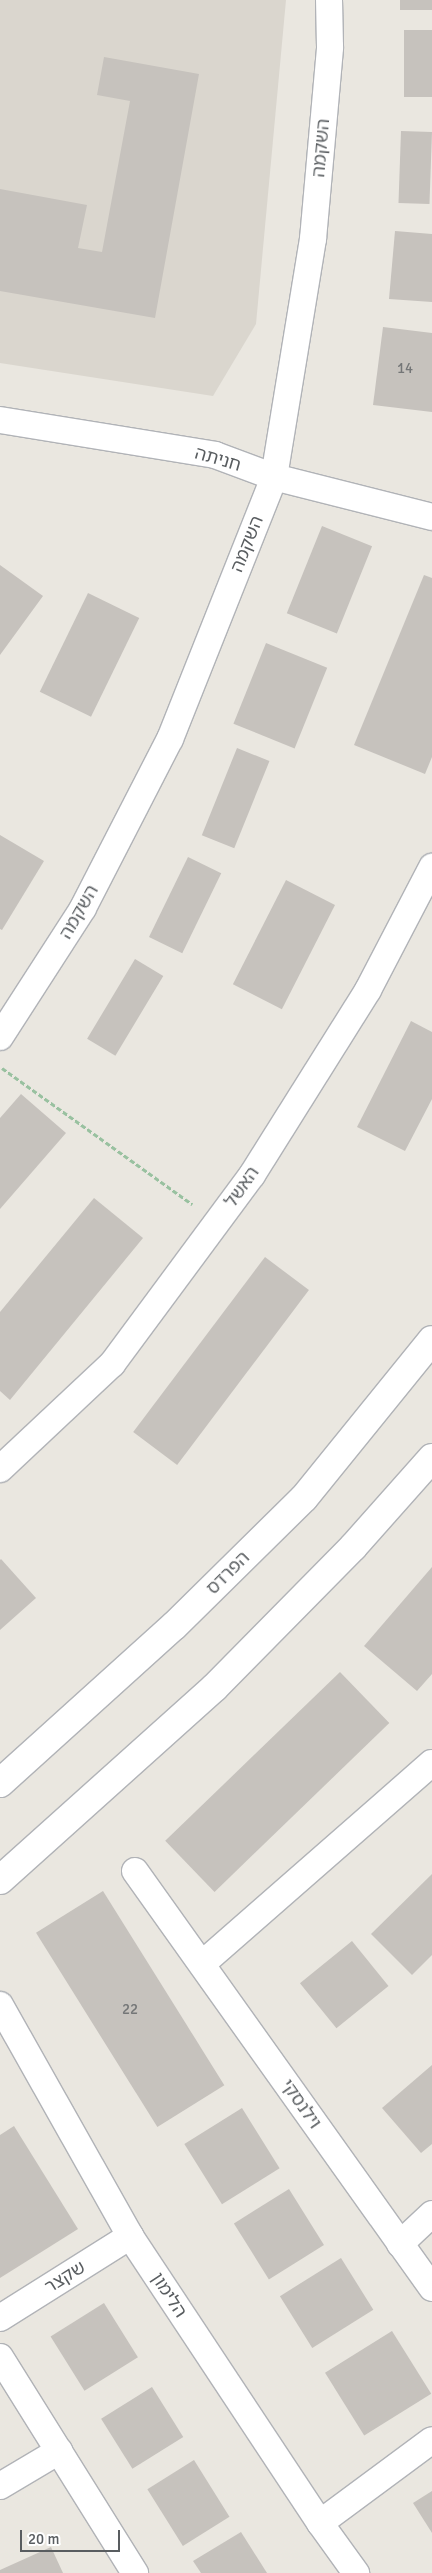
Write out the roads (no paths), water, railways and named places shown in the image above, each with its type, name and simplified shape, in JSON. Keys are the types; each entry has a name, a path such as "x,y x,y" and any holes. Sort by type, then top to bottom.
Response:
{"street":[{"name":"השקמה","path":"0,1037 83,908 170,739 274,477 313,239 330,47 329,0"},
{"name":"חניתה","path":"0,420 215,455 274,477 432,517"},
{"name":"האשל","path":"0,1469 112,1364 252,1175 368,990 432,867"},
{"name":"הפרדס","path":"0,1783 174,1626 304,1498 432,1340"},
{"path":"0,1880 214,1688 353,1547 432,1458"},
{"path":"202,1964 432,1764"},
{"name":"וילנסקי","path":"135,1871 432,2288"},
{"name":"הלימון","path":"0,2005 130,2236 356,2573"},
{"path":"400,2244 432,2214"},
{"name":"שקצר","path":"0,2318 130,2236"},
{"path":"0,2357 135,2573"},
{"path":"320,2522 432,2440"},
{"path":"0,2486 59,2451"}]}
